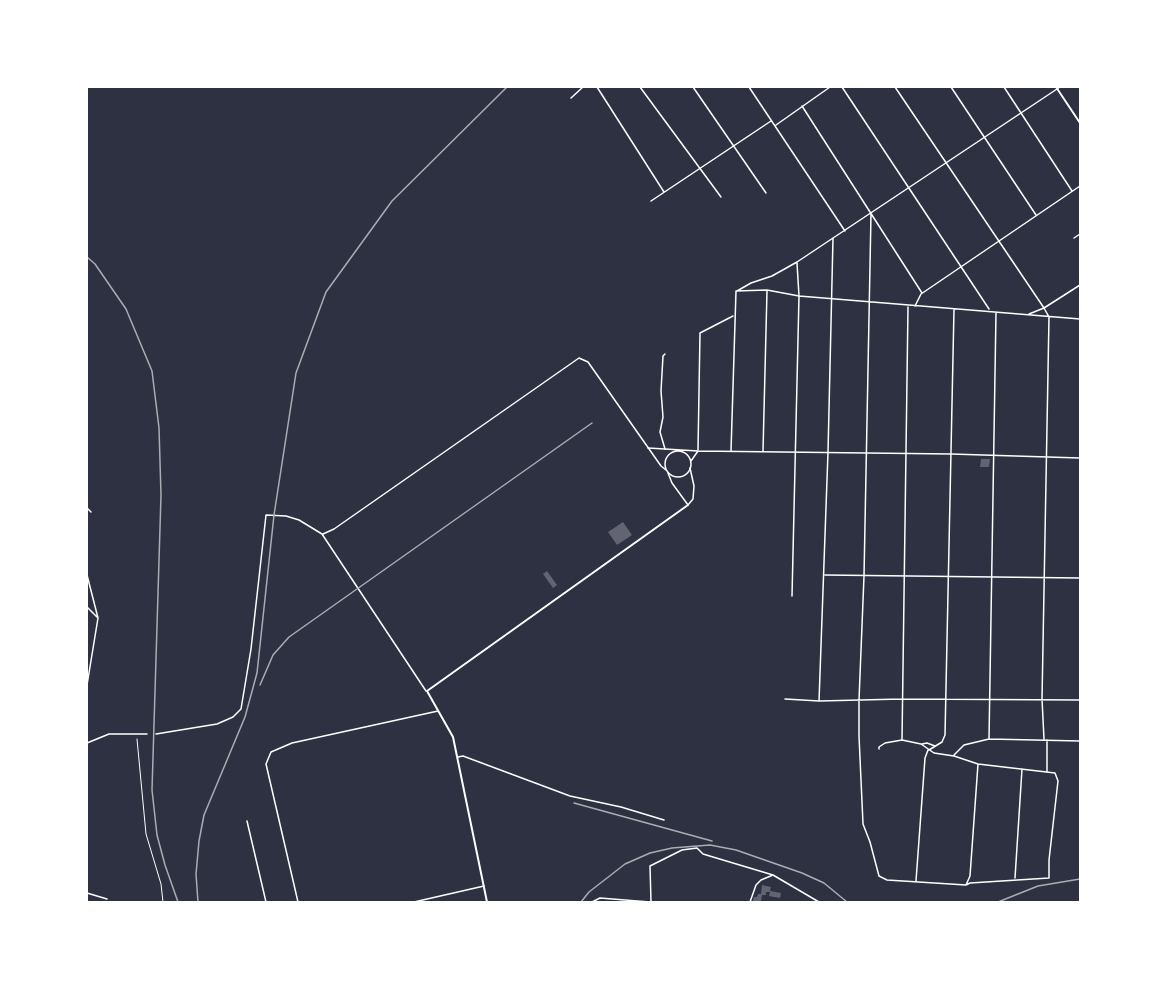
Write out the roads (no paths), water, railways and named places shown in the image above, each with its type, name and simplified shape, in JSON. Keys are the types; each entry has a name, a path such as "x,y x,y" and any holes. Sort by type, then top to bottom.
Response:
{"main road":[{"path":"1058,88 1080,123"},
{"path":"488,902 451,732 427,691 688,505"}],"street":[{"path":"571,98 583,87"},
{"path":"597,87 664,193"},
{"path":"640,87 721,197"},
{"path":"693,87 766,193"},
{"path":"749,87 845,231"},
{"path":"819,87 822,92"},
{"path":"775,126 830,87"},
{"path":"842,87 990,311"},
{"path":"895,87 1049,317 1042,699 1047,771"},
{"path":"951,87 1036,215"},
{"path":"1004,87 1072,191"},
{"path":"735,293 797,262 1058,88"},
{"path":"802,106 922,293"},
{"path":"651,201 771,120"},
{"path":"915,307 922,293 1080,186"},
{"path":"871,214 864,576 859,700 864,824 877,871 882,878 966,885 1049,878 1058,781 1056,774 1047,771 978,764 954,756 934,753 921,744"},
{"path":"1074,238 1080,234"},
{"path":"819,701 828,452 832,238"},
{"path":"792,597 799,296 797,262"},
{"path":"1028,314 1044,308 1080,285"},
{"path":"735,293 767,290 799,296 915,307 1080,319"},
{"path":"763,451 767,290"},
{"path":"731,451 735,293"},
{"path":"902,740 908,306"},
{"path":"916,882 925,758 928,750 942,742 945,735 954,309"},
{"path":"989,739 996,312"},
{"path":"691,462 686,453 677,450 666,457 664,464 672,483 688,505 693,499 694,486 691,462 698,451 700,333 734,315"},
{"path":"665,354 661,391 663,417 660,432 665,450"},
{"path":"322,534 334,529 576,359 588,362 648,448 667,471 680,477 690,468"},
{"path":"648,448 698,451 906,453 1080,458"},
{"path":"87,508 91,512"},
{"path":"156,734 217,724 233,717 241,710 251,649 266,515 286,516 299,520 322,534 427,691"},
{"path":"87,575 98,618 87,685"},
{"path":"824,575 1080,578"},
{"path":"87,607 98,618"},
{"path":"785,699 819,701 1080,700"},
{"path":"298,902 266,764 271,752 292,743 439,711"},
{"path":"87,743 109,734 147,734"},
{"path":"954,756 964,745 989,739 1080,741"},
{"path":"879,749 885,743 902,740 935,746"},
{"path":"457,757 463,756 570,796 621,807 664,820"},
{"path":"966,885 970,876 978,764"},
{"path":"1015,880 1022,768"},
{"path":"247,821 266,902"},
{"path":"594,901 600,898 651,902 650,866 682,850 697,848 703,854 773,875 811,900 819,902"},
{"path":"750,902 756,885 773,875"},
{"path":"414,902 484,886"},
{"path":"87,893 107,899"}],"railway":[{"path":"198,902 196,874 204,815 245,717 257,673 274,515 296,373 326,292 392,201 507,87"},
{"path":"87,257 95,264 126,309 152,371 159,428 161,495 152,790 157,835 178,902"},
{"path":"260,685 273,655 289,637 592,423"},
{"path":"574,803 712,841"},
{"path":"581,902 589,892 625,864 650,853 672,848 710,845 736,850 802,873 824,883 847,902"},
{"path":"998,902 1038,886 1080,879"}]}
